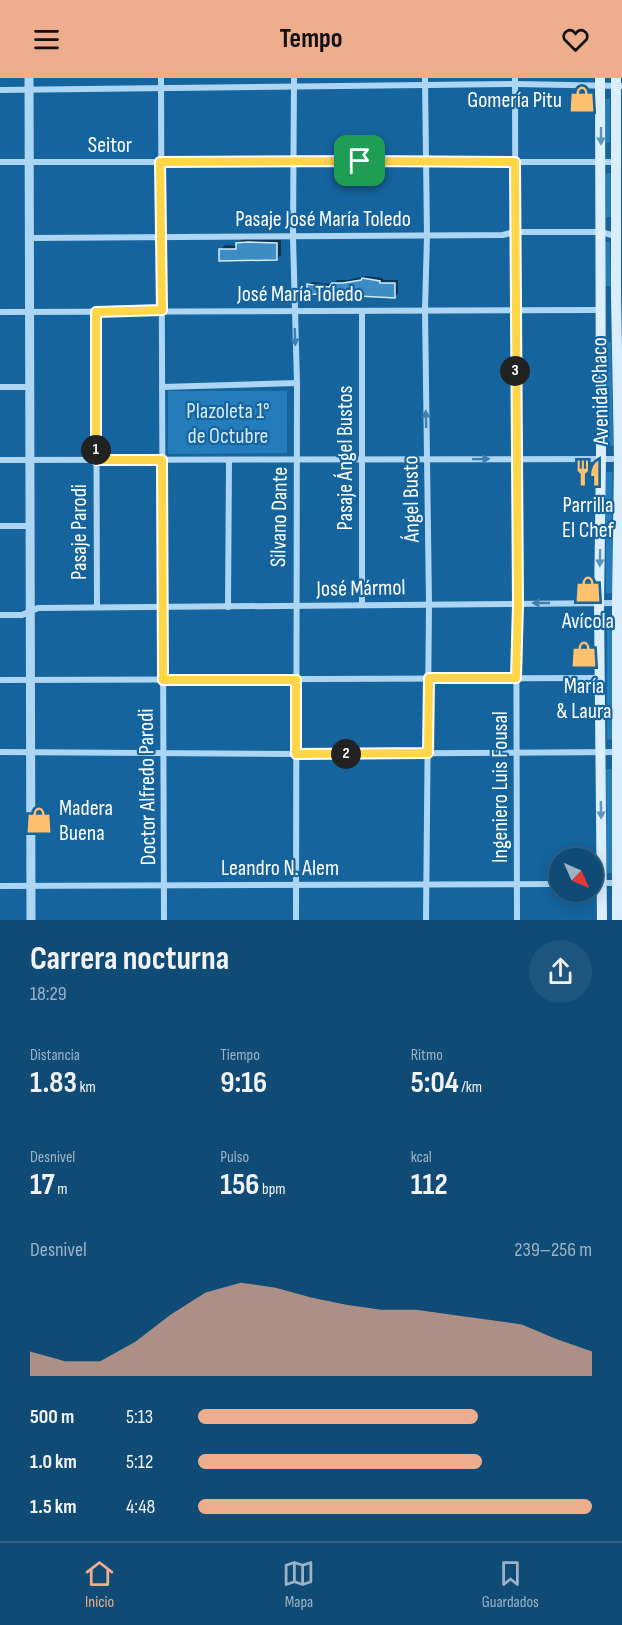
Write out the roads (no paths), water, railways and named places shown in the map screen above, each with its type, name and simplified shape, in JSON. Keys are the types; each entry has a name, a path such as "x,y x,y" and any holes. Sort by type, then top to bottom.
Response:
{"main road":[{"name":"Avenida Chaco","path":"598,848 601,678 599,603 600,82"},
{"name":"Avenida Chaco","path":"617,920 621,459 615,162 618,83"},
{"path":"619,296 608,301 600,310 620,324"},
{"name":"Avenida Chaco","path":"600,902 602,920"}],"street":[{"path":"29,78 31,920"},
{"name":"Doctor Alfredo Parodi","path":"160,78 164,920"},
{"name":"Silvano Dante","path":"294,78 293,237 297,383 296,920"},
{"name":"Ingeniero Luis Fousal","path":"515,81 517,920"},
{"path":"0,90 425,82 618,83"},
{"name":"Ángel Busto","path":"425,82 429,604 426,920"},
{"name":"Seitor","path":"0,162 615,162"},
{"name":"Pasaje José María Toledo","path":"29,238 427,236 503,235 514,232 600,232 616,236"},
{"name":"José María Toledo","path":"0,312 600,310"},
{"name":"Pasaje Ángel Bustos","path":"362,311 362,605"},
{"name":"Pasaje Parodi","path":"96,312 97,607"},
{"path":"162,387 297,383"},
{"path":"0,387 29,387"},
{"path":"0,460 427,460 601,457 621,459"},
{"path":"228,607 229,460"},
{"path":"0,526 30,526"},
{"name":"José Mármol","path":"0,615 22,615 38,608 619,603"},
{"path":"0,680 601,678"},
{"path":"0,752 296,754 620,752"},
{"path":"603,884 619,883"},
{"name":"Leandro N. Alem","path":"0,886 549,884"}],"place":[{"name":"Gomería Pitu","path":"582,99"},
{"name":"Parrilla El Chef","path":"588,473"},
{"name":"Avícola","path":"588,589"},
{"name":"María & Laura","path":"584,654"},
{"name":"Madera Buena","path":"39,820"}],"park label":[{"name":"Plazoleta 1° de Octubre","path":"228,422"}]}
